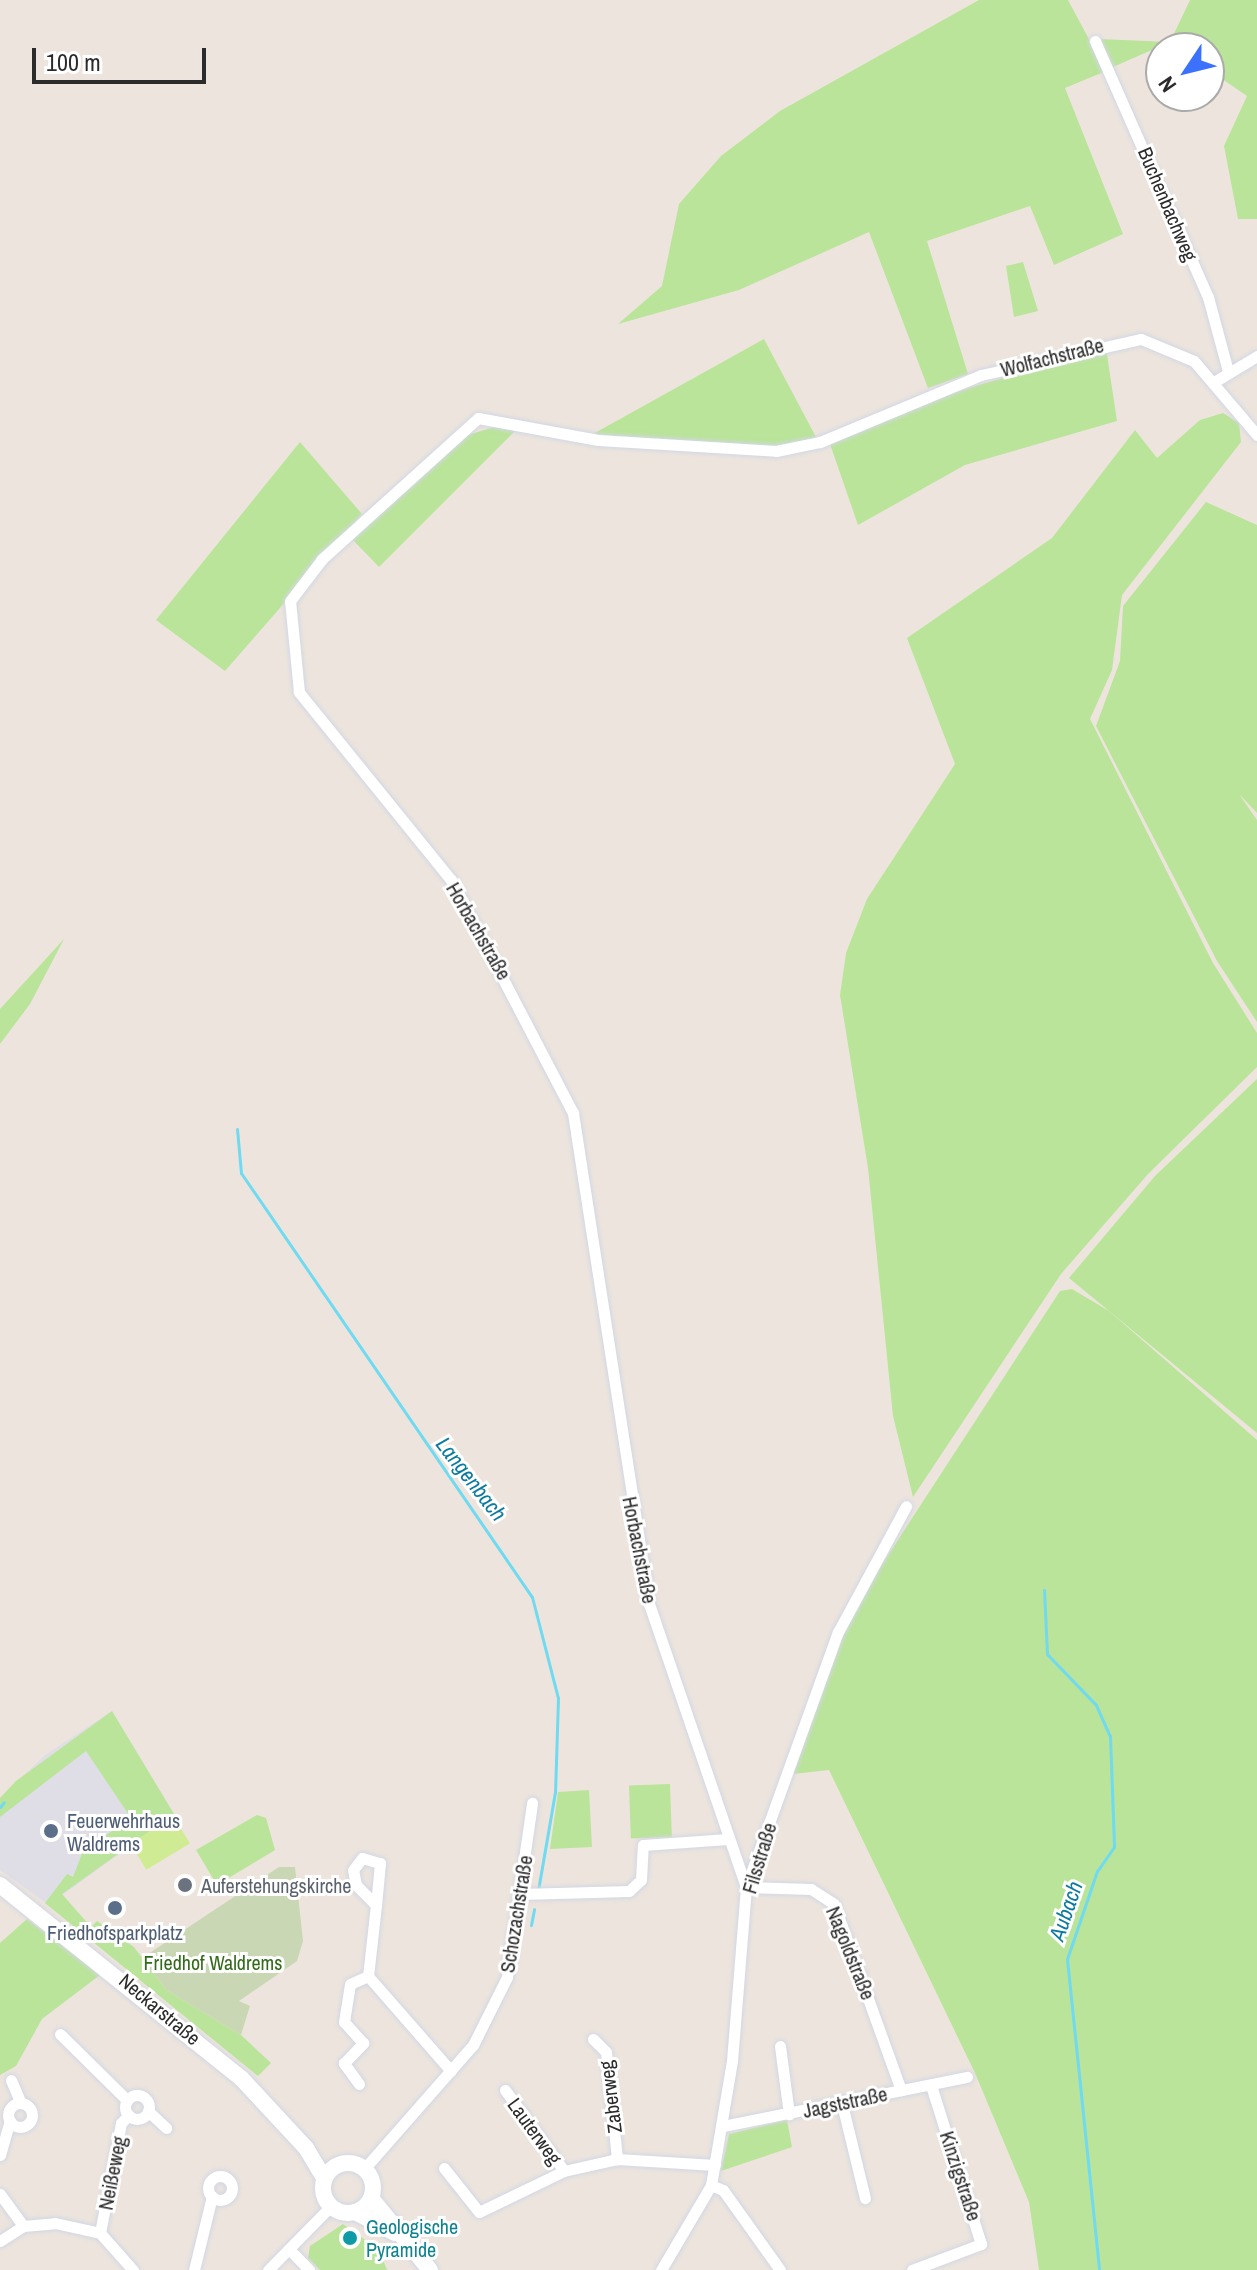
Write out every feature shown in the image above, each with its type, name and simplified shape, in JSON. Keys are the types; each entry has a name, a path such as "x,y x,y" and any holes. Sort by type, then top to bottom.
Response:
{"street":[{"name":"Buchenbachweg","path":"1095,41 1208,297 1228,371"},
{"name":"Wolfachstraße","path":"820,442 966,381 1094,344 1155,340 1214,382 1257,435"},
{"path":"1214,382 1257,356"},
{"name":"Horbachstraße","path":"746,1887 649,1604 587,1176 567,1094 451,880 299,692 290,601 333,548 478,418 598,440 736,452 820,442"},
{"name":"Filsstraße","path":"661,2270 711,2185 723,2126 746,1887 838,1632 906,1506"},
{"name":"Schozachstraße","path":"364,2169 451,2071 507,1977 532,1803"},
{"path":"520,1894 629,1891 641,1880 643,1845 728,1839"},
{"name":"Neckarstraße","path":"0,1885 241,2078 306,2148 324,2178"},
{"name":"Nagoldstraße","path":"746,1887 811,1889 834,1904 901,2090"},
{"path":"376,1905 368,1976 451,2071"},
{"path":"359,2084 344,2063 363,2043 344,2022 350,1984 368,1976"},
{"path":"60,2034 127,2100 142,2096 148,2111 166,2128"},
{"name":"Zaberweg","path":"593,2039 606,2052 617,2159"},
{"path":"780,2046 789,2114"},
{"name":"Jagststraße","path":"723,2126 967,2077"},
{"path":"10,2120 23,2126 31,2119 11,2080"},
{"name":"Kinzigstraße","path":"912,2270 981,2244 931,2085"},
{"name":"Lauterweg","path":"505,2090 564,2171"},
{"name":"Neißeweg","path":"127,2100 129,2115"},
{"path":"0,2155 10,2120 9,2110 21,2103"},
{"path":"842,2104 865,2198"},
{"name":"Neißeweg","path":"100,2233 121,2123 129,2115 148,2111"},
{"name":"Neckarstraße","path":"306,2148 344,2163"},
{"path":"444,2168 479,2212 564,2171 617,2159 715,2165"},
{"path":"330,2207 324,2178 344,2163 364,2169 371,2198 396,2234 430,2270"},
{"path":"194,2270 212,2196 211,2175 225,2177 231,2188 226,2198 212,2196"},
{"path":"711,2185 723,2190 780,2270"},
{"path":"0,2194 23,2226"},
{"path":"355,2212 371,2198"},
{"path":"330,2207 355,2212 396,2234"},
{"path":"268,2270 330,2207"},
{"path":"0,2241 23,2226 55,2223 100,2233 133,2270"},
{"path":"289,2249 309,2270"}],"shaded area":[{"path":"112,1711 174,1814 49,1905 0,1870 0,1798 45,1755"}],"green space":[{"path":"979,0 1068,0 1106,71 1065,88 1123,234 1054,265 1030,206 927,241 968,374 928,388 869,232 739,290 618,324 662,286 679,204 721,156 780,111"},
{"path":"1190,0 1257,0 1257,219 1238,219 1224,146 1247,96 1225,81 1225,32 1175,32"},
{"path":"1098,39 1145,41 1145,53 1113,67"},
{"path":"1023,262 1038,311 1014,317 1006,266"},
{"path":"764,339 817,439 757,449 593,434"},
{"path":"1106,348 1117,421 965,465 858,525 830,444 917,403"},
{"path":"1223,413 1239,423 1241,442 1122,595 1112,670 1090,719 1213,963 1257,1033 1257,1067 1148,1174 1061,1274 913,1497 893,1416 868,1168 840,995 846,953 867,899 955,764 907,638 1052,538 1135,430 1157,458 1200,420"},
{"path":"494,427 515,431 379,567 351,538 468,435"},
{"path":"300,442 362,514 225,671 156,620"},
{"path":"1206,502 1257,525 1257,813 1239,794 1257,820 1257,1022 1217,961 1096,726 1120,661 1123,606"},
{"path":"64,939 30,1004 0,1044 0,1009"},
{"path":"1257,1079 1257,1433 1069,1278 1155,1176"},
{"path":"1072,1289 1109,1311 1257,1440 1257,2270 1039,2270 1029,2202 975,2073 829,1770 793,1774 851,1612 1060,1291"},
{"path":"112,1711 174,1814 62,1894 91,1927 97,1921 134,1947 166,1990 241,2035 271,2063 258,2076 45,1903 67,1874 73,1877 83,1851 131,1818 86,1751 0,1817 0,1798 16,1781"},
{"path":"670,1784 672,1837 631,1838 629,1785"},
{"path":"589,1790 592,1847 550,1849 558,1792"},
{"path":"257,1815 266,1818 275,1850 217,1885 196,1850"},
{"path":"174,1817 190,1844 146,1870 130,1843"},
{"name":"Friedhof Waldrems","path":"279,1867 295,1867 303,1941 297,1961 239,2001 250,2006 241,2035 166,1990 142,1958"},
{"path":"27,1919 100,1975 42,2019 16,2066 0,2075 0,1943"},
{"path":"787,2120 792,2147 721,2171 729,2134"},
{"path":"343,2224 379,2250 387,2270 320,2270 308,2258 310,2246"}],"waterway":[{"name":"Langenbach","path":"237,1129 241,1173 532,1597 558,1698 555,1792 538,1890"},
{"name":"Aubach","path":"1044,1590 1047,1654 1096,1705 1110,1736 1114,1847 1097,1871 1067,1959 1099,2270"},
{"path":"0,1807 4,1802"},
{"name":"Langenbach","path":"531,1925 534,1909"}],"place":[{"name":"Feuerwehrhaus Waldrems","path":"51,1831"},
{"name":"Auferstehungskirche","path":"185,1885"},
{"name":"Friedhofsparkplatz","path":"115,1908"},
{"name":"Geologische Pyramide","path":"350,2238"}]}
